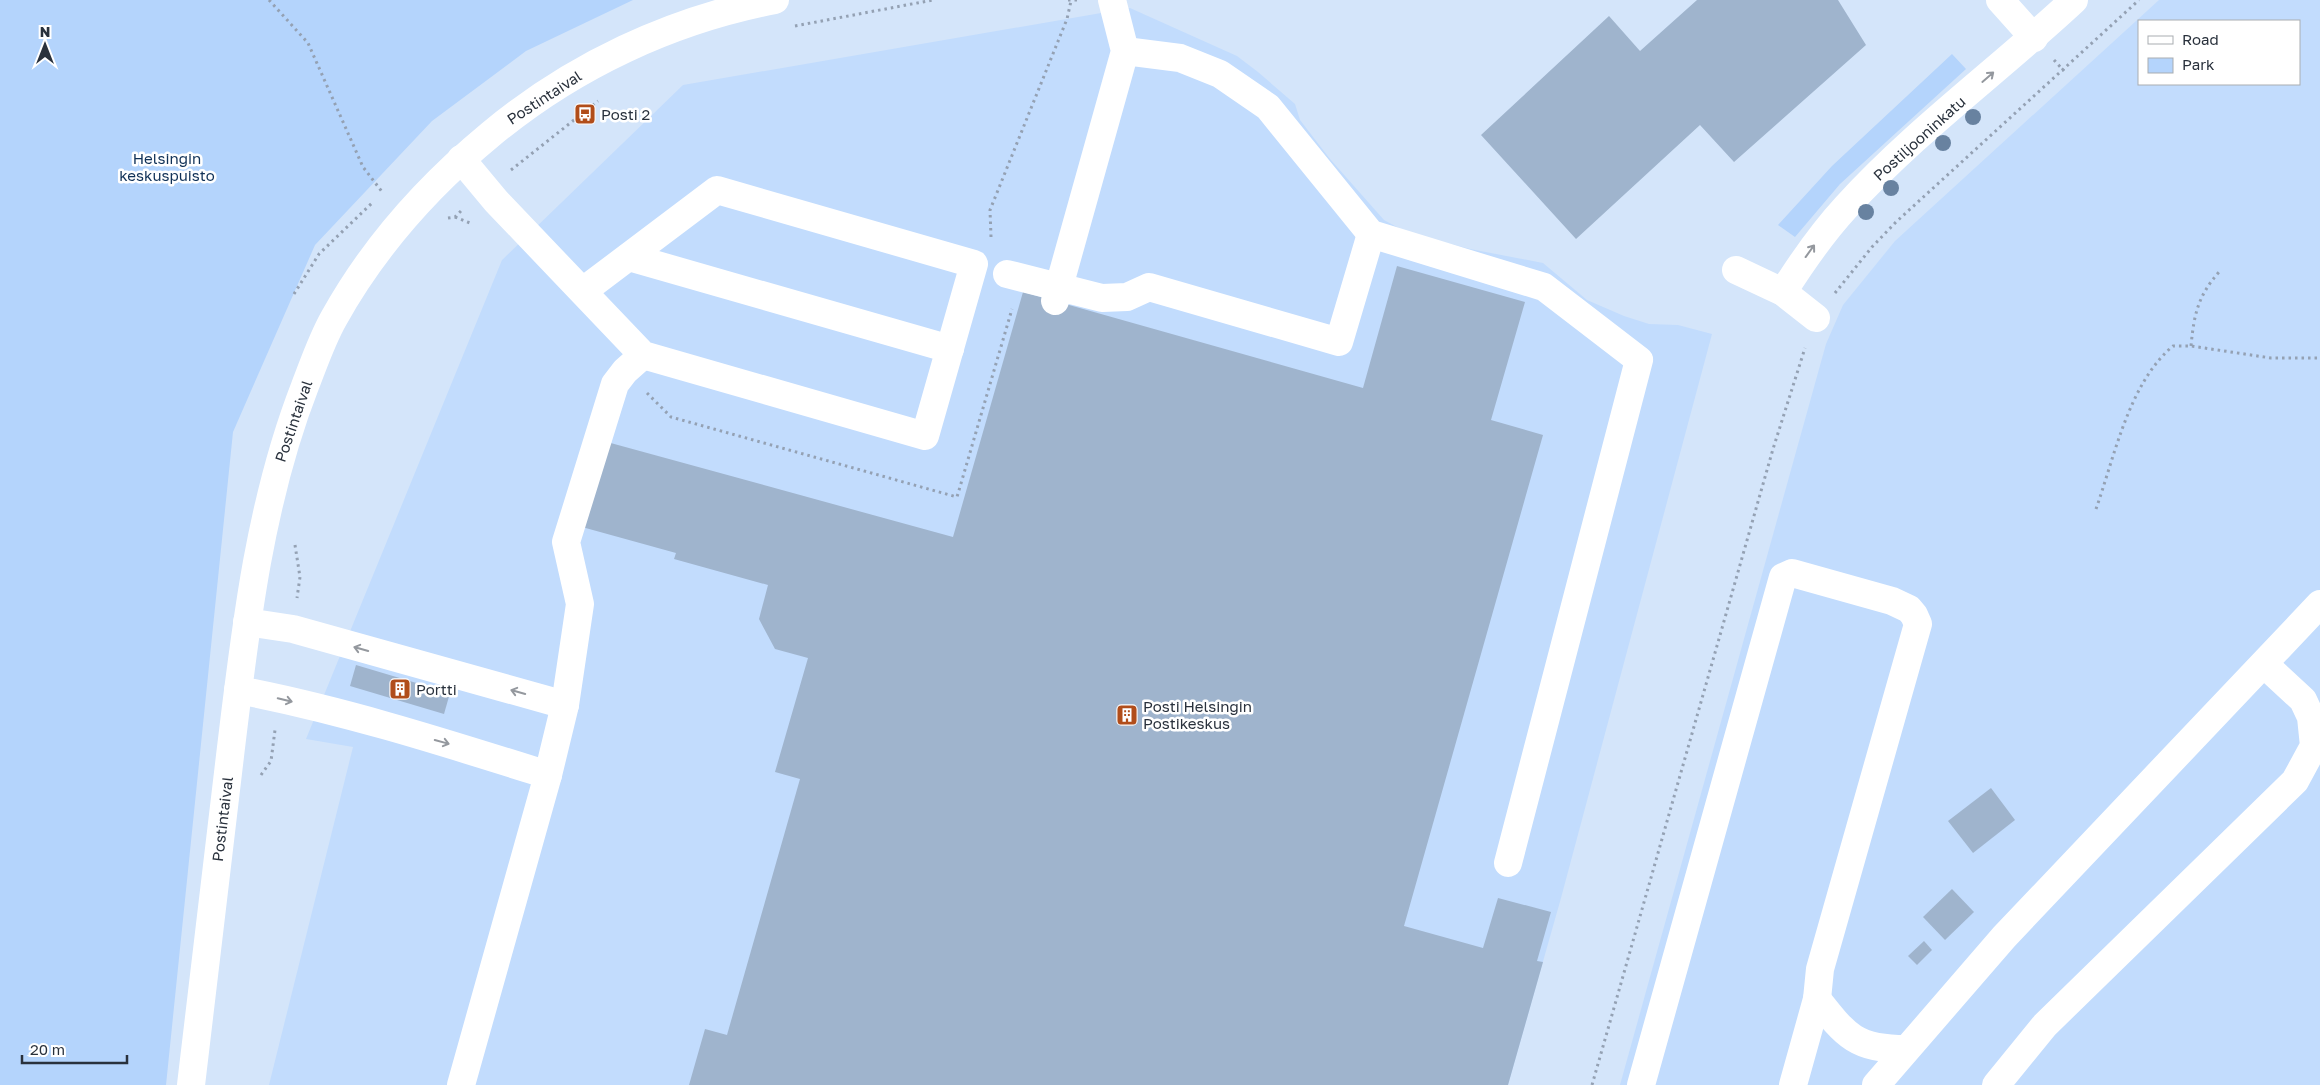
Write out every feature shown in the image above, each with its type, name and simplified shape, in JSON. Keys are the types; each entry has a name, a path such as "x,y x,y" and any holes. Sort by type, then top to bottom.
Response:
{"street":[{"name":"Postintaival","path":"191,1085 238,690 260,545 277,466 293,416 319,350 334,319 365,268 405,216 461,159 504,123 553,87 630,45 688,22 776,0"},
{"path":"1055,301 1125,51 1112,0"},
{"path":"2000,0 2034,38"},
{"name":"Postiljooninkatu","path":"1783,292 1810,250 1846,206 1895,157 2034,38 2074,0"},
{"path":"1125,51 1180,58 1220,74 1268,107 1371,234 1544,287 1638,360 1508,863"},
{"path":"461,159 486,188 643,355 925,436 974,264 717,190 583,291"},
{"path":"1007,274 1102,298 1126,297 1149,287 1339,342 1371,234"},
{"path":"629,257 950,349"},
{"path":"1736,270 1783,292 1816,318"},
{"path":"461,1085 548,775 565,706 580,604 566,542 615,384 625,371 643,355"},
{"path":"1641,1085 1782,577 1792,573 1892,601 1909,609 1918,624 1820,969 1817,999 1793,1085"},
{"path":"1876,1085 2004,937 2320,604"},
{"path":"247,622 293,629 565,706"},
{"path":"1996,1085 2045,1025 2295,781 2314,746 2311,716 2303,700 2264,664"},
{"path":"238,690 280,698 450,744 548,775"},
{"path":"1817,999 1845,1034 1867,1046 1885,1049 1906,1049"}],"path":[{"path":"269,0 308,43 363,167 383,193 319,254 294,294"},
{"path":"794,26 933,0"},
{"path":"1068,0 1077,0"},
{"path":"1592,1085 1794,375 1816,318 1872,247 1896,222 2064,71 2139,0"},
{"path":"446,219 454,217 486,188 585,114 604,96"},
{"path":"2191,346 2194,315 2205,288 2219,272"},
{"path":"2096,509 2137,390 2159,358 2173,346 2191,346 2271,358 2320,358"},
{"path":"293,629 300,577 295,536"},
{"path":"260,778 270,761 280,698"}],"shaded area":[{"path":"2159,0 2320,0 2320,1085 1620,1085 1826,344 1843,305 1895,241"},
{"path":"1130,8 1237,56 1258,72 1295,104 1300,120 1330,159 1384,220 1406,232 1470,249 1543,263 1587,300 1624,316 1649,324 1678,325 1712,334 1561,898 1508,1085 269,1085 353,747 306,739 502,260 683,85"}],"green space":[{"name":"Helsingin keskuspuisto","path":"0,0 633,0 526,51 432,121 315,245 233,432 166,1085 0,1085"},
{"path":"1952,54 1966,69 1840,184 1795,237 1778,225 1832,166"}],"building":[{"path":"1697,0 1838,0 1866,45 1734,162 1700,125 1576,239 1481,135 1609,16 1640,51"},
{"name":"Posti Helsingin Postikeskus","path":"1397,266 1525,302 1491,420 1543,435 1404,926 1483,948 1498,898 1551,912 1537,961 1543,962 1508,1085 689,1085 705,1029 727,1035 800,779 775,772 808,658 775,649 759,619 768,585 674,559 676,553 582,527 607,442 953,537 1023,292 1363,388"},
{"name":"Portti","path":"356,665 450,693 444,714 350,686"},
{"path":"1991,788 2015,820 1973,853 1948,821"},
{"path":"1952,889 1974,912 1945,940 1923,917"},
{"path":"1924,941 1932,950 1917,965 1908,956"}],"place":[{"name":"Posti 2","path":"585,114"},
{"name":"Portti","path":"400,689"},
{"name":"Posti Helsingin Postikeskus","path":"1127,715"}]}
